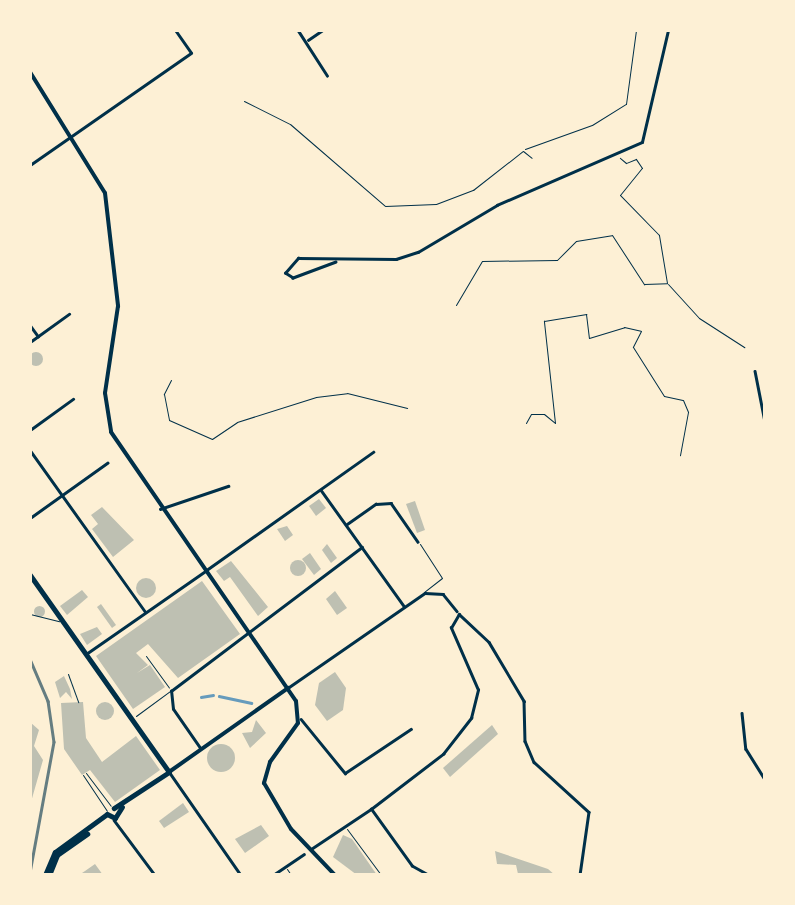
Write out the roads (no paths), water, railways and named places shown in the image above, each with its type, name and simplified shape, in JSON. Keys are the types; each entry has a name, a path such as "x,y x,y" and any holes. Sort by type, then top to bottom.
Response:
{"main road":[{"path":"30,72 98,179 108,213 118,318 106,414 120,452 288,688 300,718 267,767 264,784 274,807 306,852 334,875"},
{"path":"30,575 169,772"},
{"path":"47,873 55,852 288,688"}],"street":[{"path":"30,166 191,53 175,30"},
{"path":"298,30 327,75"},
{"path":"306,40 324,30"},
{"path":"336,262 293,278 285,273 287,263 298,258 336,262 418,252 497,205 642,142 650,124 659,50 668,30"},
{"path":"30,342 69,314"},
{"path":"30,325 38,336"},
{"path":"755,371 765,422"},
{"path":"30,430 73,399"},
{"path":"30,450 146,612"},
{"path":"86,654 374,452"},
{"path":"31,515 107,463"},
{"path":"160,509 228,486"},
{"path":"320,489 404,607"},
{"path":"288,688 442,578 392,503 376,504 346,525"},
{"path":"136,716 362,547"},
{"path":"420,596 439,592 488,642 524,701 525,741 534,762 589,812 580,875"},
{"path":"30,614 62,619"},
{"path":"274,875 443,754 471,718 478,690 451,628 459,614"},
{"path":"146,656 171,690 173,709 201,749"},
{"path":"68,674 78,702"},
{"path":"742,713 746,749 765,780"},
{"path":"300,718 345,773 411,729"},
{"path":"169,772 241,874"},
{"path":"112,813 84,774 155,875"},
{"path":"371,809 412,866 429,875 490,875"},
{"path":"345,826 381,875"},
{"path":"286,866 292,875"},
{"path":"47,873 60,874"}],"waterway":[{"path":"201,697 213,695"},
{"path":"219,696 251,703"}],"railway":[{"path":"30,659 48,701 54,742 30,873"}]}
